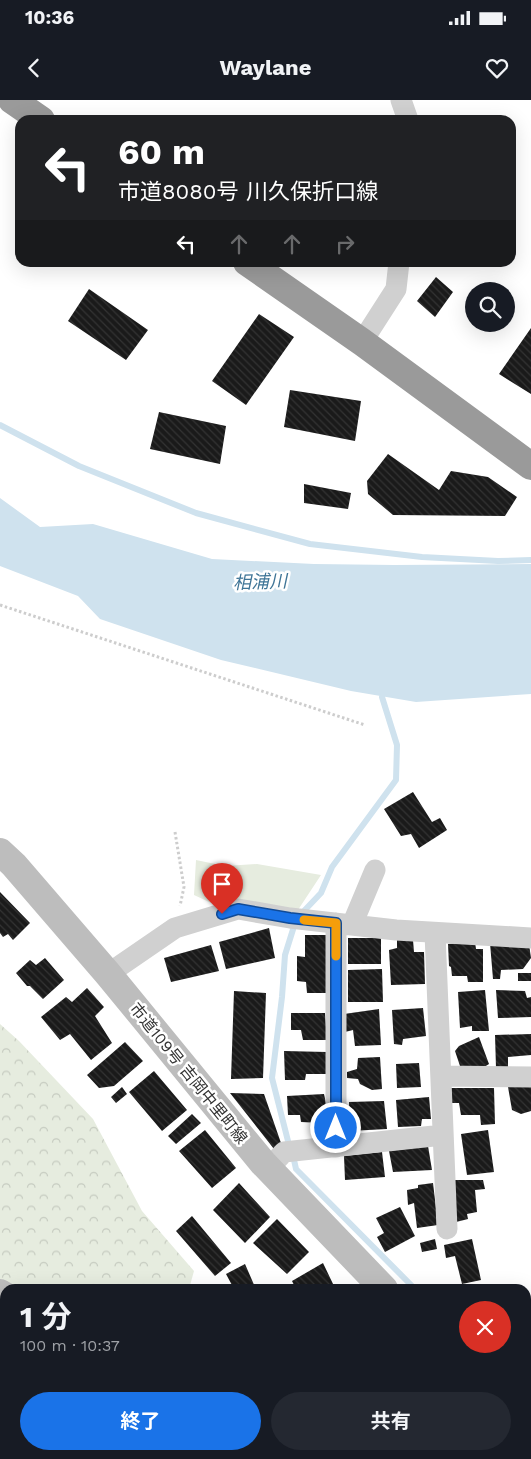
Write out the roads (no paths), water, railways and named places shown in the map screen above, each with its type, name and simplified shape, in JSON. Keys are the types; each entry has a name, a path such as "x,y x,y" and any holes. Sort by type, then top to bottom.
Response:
{"highway":[{"path":"12,100 34,115"},
{"path":"254,267 362,342 531,466"},
{"path":"362,342 531,447"}],"street":[{"path":"401,100 406,115"},
{"path":"362,342 396,289 398,267"},
{"name":"市道109号 吉岡中里町線","path":"0,852 108,974 268,1169 379,1284"},
{"path":"336,1146 344,924 375,870"},
{"path":"108,974 175,928 238,909 290,918 344,924 435,933 531,938"},
{"path":"435,933 447,1229"},
{"path":"441,1076 531,1078"},
{"path":"268,1169 284,1152 443,1135"}],"water":[{"name":"相浦川","path":"0,498 40,527 93,524 212,559 314,564 531,564 531,694 416,702 351,691 221,660 100,619 78,596 0,566"}],"waterway":[{"path":"0,425 79,466 196,513 310,544 422,557 498,561 531,560"},
{"path":"303,912 321,893 332,867 396,780 397,745 382,697"},
{"path":"289,1145 272,1078 285,955 295,923"},
{"path":"294,1160 296,1169 410,1284"}]}
